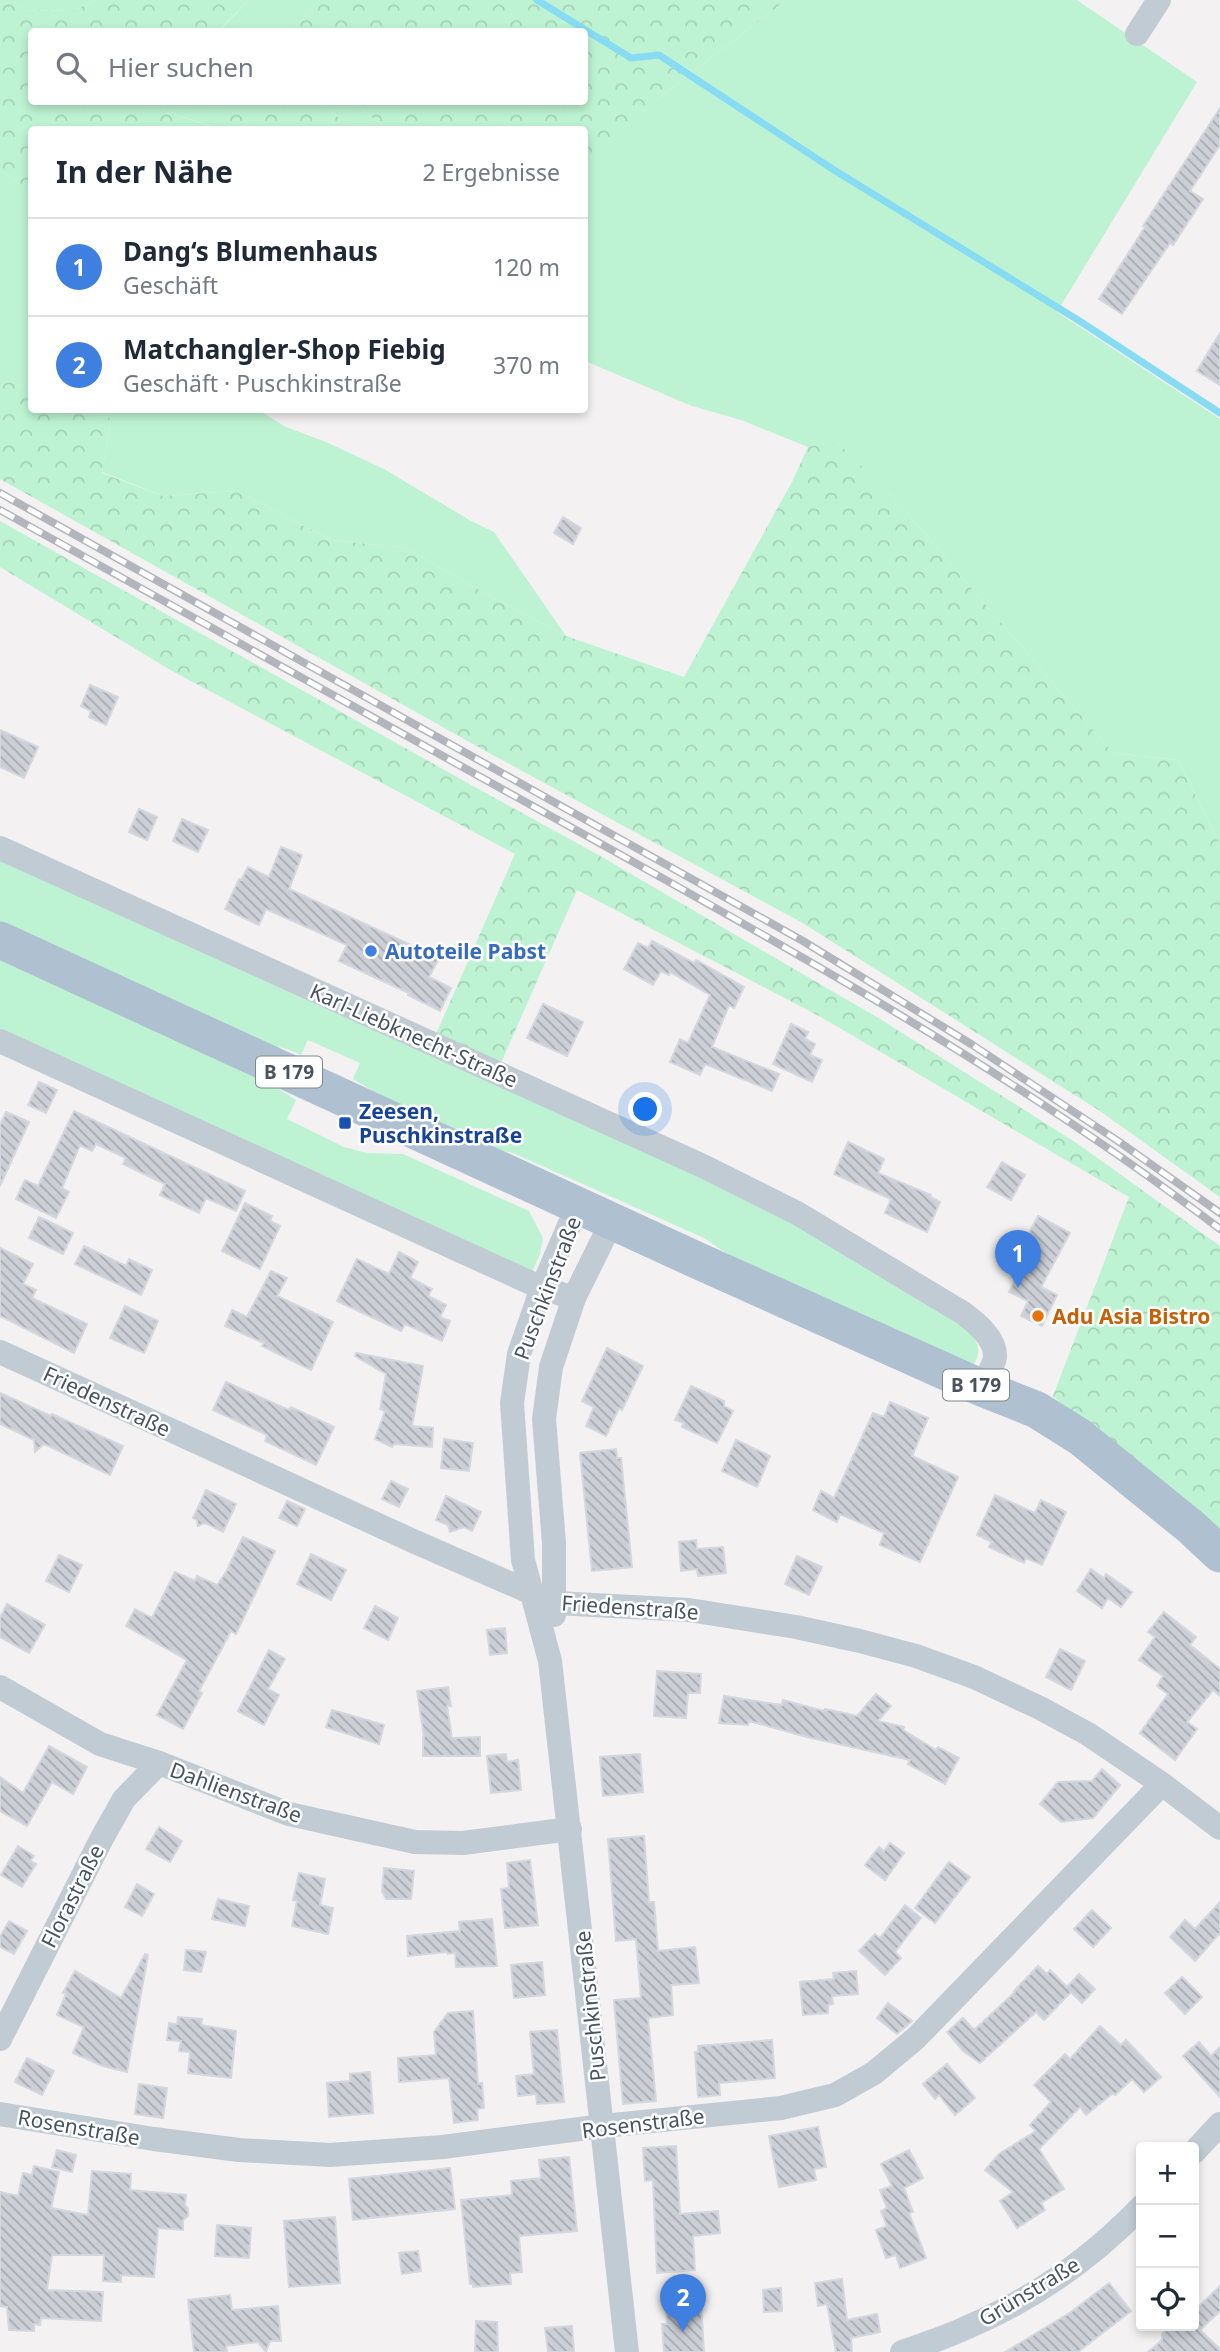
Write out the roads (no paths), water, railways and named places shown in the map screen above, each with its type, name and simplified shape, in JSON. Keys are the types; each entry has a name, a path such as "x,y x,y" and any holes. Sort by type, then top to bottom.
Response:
{"main road":[{"name":"B 179","path":"0,940 612,1221 982,1388 1037,1410 1080,1437 1191,1527 1220,1554"}],"street":[{"path":"1137,34 1159,0"},
{"name":"Karl-Liebknecht-Straße","path":"0,848 692,1161 797,1213 963,1313 979,1326 990,1340 995,1356 982,1388"},
{"path":"0,1041 542,1288 574,1298"},
{"name":"Puschkinstraße","path":"544,1598 523,1560 512,1403 519,1354 542,1288 578,1205"},
{"name":"Puschkinstraße","path":"612,1221 574,1298 551,1367 544,1419 554,1544 544,1598 627,2352"},
{"name":"Friedenstraße","path":"0,1352 388,1530 544,1598 690,1610 796,1627 916,1656 974,1677 1088,1734 1162,1784 1220,1828"},
{"name":"Dahlienstraße","path":"0,1687 100,1744 159,1763 289,1814 415,1842 463,1843 570,1829"},
{"name":"Florastraße","path":"1,2032 124,1799 159,1763"},
{"name":"Rosenstraße","path":"0,2114 154,2140 239,2150 330,2155 443,2147 603,2126 781,2108 835,2095 874,2073 916,2038 1162,1784"},
{"path":"1199,2147 1220,2124"},
{"name":"Grünstraße","path":"902,2352 969,2327 1017,2302 1068,2271 1114,2235 1136,2212"}],"waterway":[{"path":"537,0 582,28"},
{"path":"588,31 631,58 659,55 834,170 1078,320 1220,413"}],"railway":[{"path":"0,493 803,941 971,1044 1118,1141 1220,1213"},
{"path":"0,510 667,880 829,973 989,1070 1067,1121 1220,1229"}],"place":[{"name":"Autoteile Pabst","path":"371,951"},
{"name":"Zeesen, Puschkinstraße","path":"345,1123"},
{"name":"Dang‘s Blumenhaus","path":"1018,1288"},
{"name":"Adu Asia Bistro","path":"1038,1316"},
{"name":"Matchangler-Shop Fiebig","path":"683,2332"}]}
